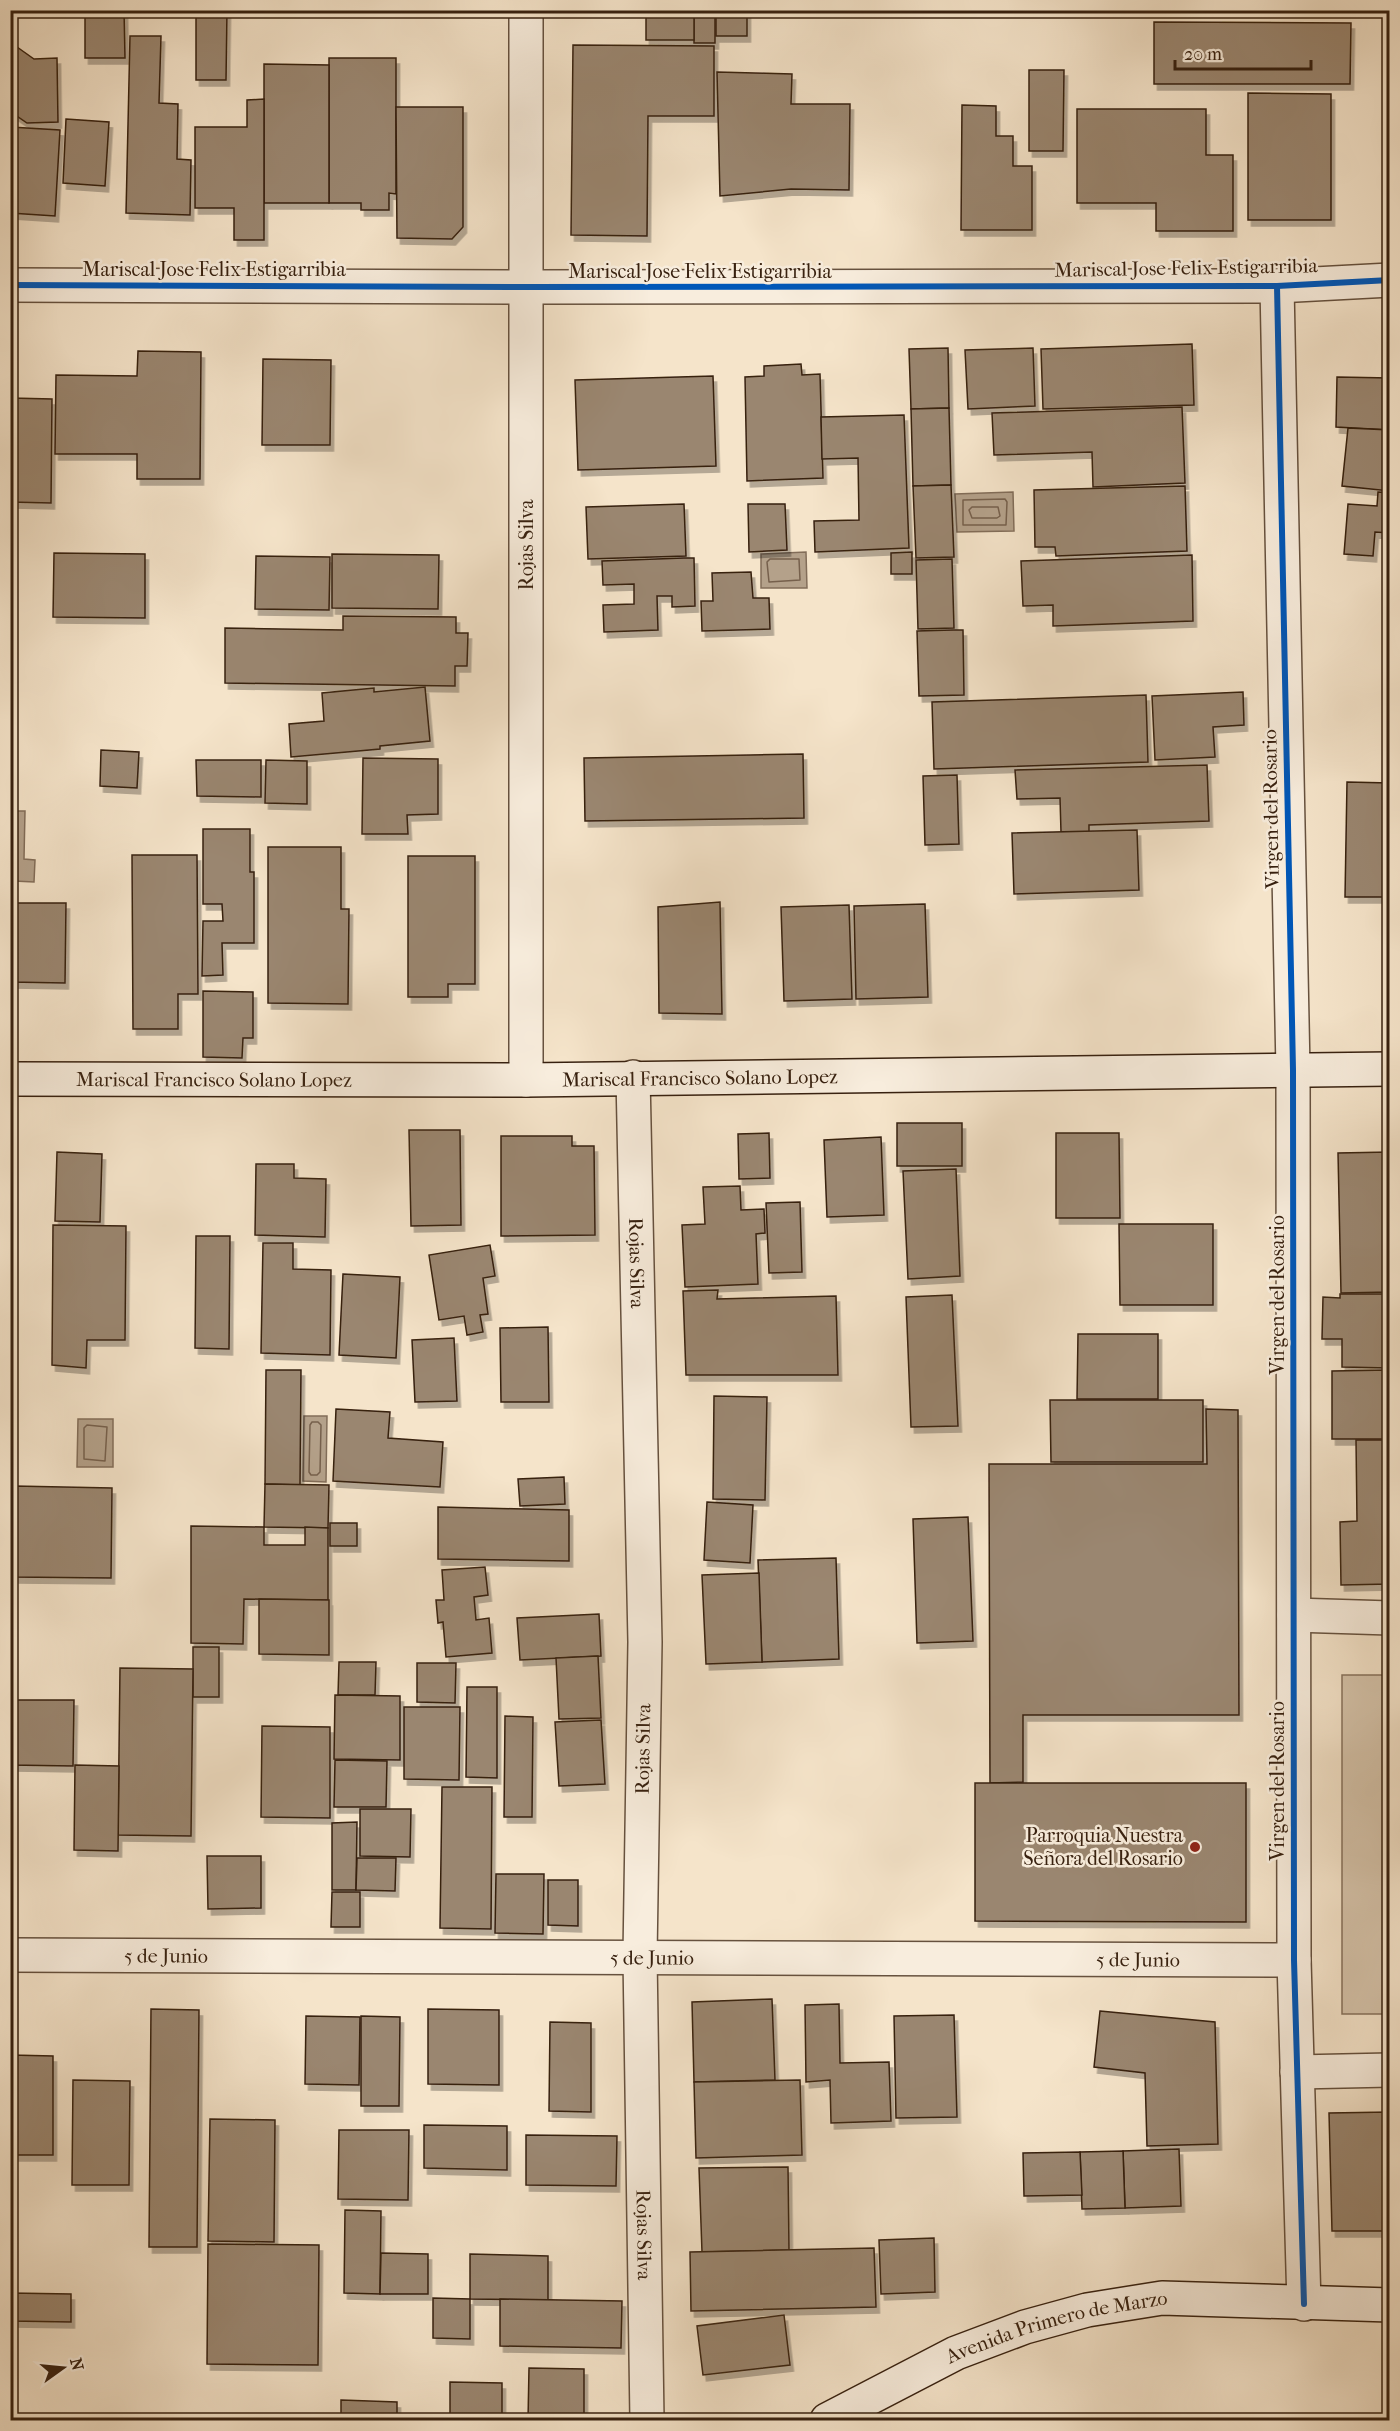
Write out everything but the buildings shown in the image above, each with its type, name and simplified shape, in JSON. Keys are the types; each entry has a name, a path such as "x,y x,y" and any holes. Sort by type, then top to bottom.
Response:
{"street":[{"name":"Rojas Silva","path":"525,1080 526,10"},
{"name":"Mariscal Jose Felix Estigarribia","path":"10,285 1277,286 1389,280"},
{"name":"Virgen del Rosario","path":"1277,286 1293,1070 1294,1960 1304,2304"},
{"name":"Mariscal Francisco Solano Lopez","path":"10,1079 525,1080 1389,1070"},
{"name":"Rojas Silva","path":"633,1077 645,1642 640,1956 647,2421"},
{"path":"1294,1615 1389,1618"},
{"name":"5 de Junio","path":"10,1955 1294,1960"},
{"path":"1297,2072 1389,2070"},
{"name":"Avenida Primero de Marzo","path":"827,2421 956,2353 1025,2327 1087,2310 1162,2298 1389,2305"},
{"name":"Avenida Primero de Marzo","path":"1304,2304 1389,2320"}],"shaded area":[{"path":"1342,1675 1389,1675 1389,2014 1342,2014"}],"water":[{"path":"1013,492 1014,531 957,532 955,494"},
{"path":"806,552 807,588 761,588 761,554"},
{"path":"11,811 25,811 24,859 35,860 34,882 14,881 14,868 10,867"},
{"path":"304,1416 327,1416 326,1482 303,1481"},
{"path":"78,1419 113,1419 113,1467 77,1467"}],"cycle path":[{"path":"10,285 1277,286 1390,280"},
{"path":"1277,286 1293,1070 1294,1960 1304,2304"}],"place":[{"name":"Parroquia Nuestra Señora del Rosario","path":"1195,1847"}]}
